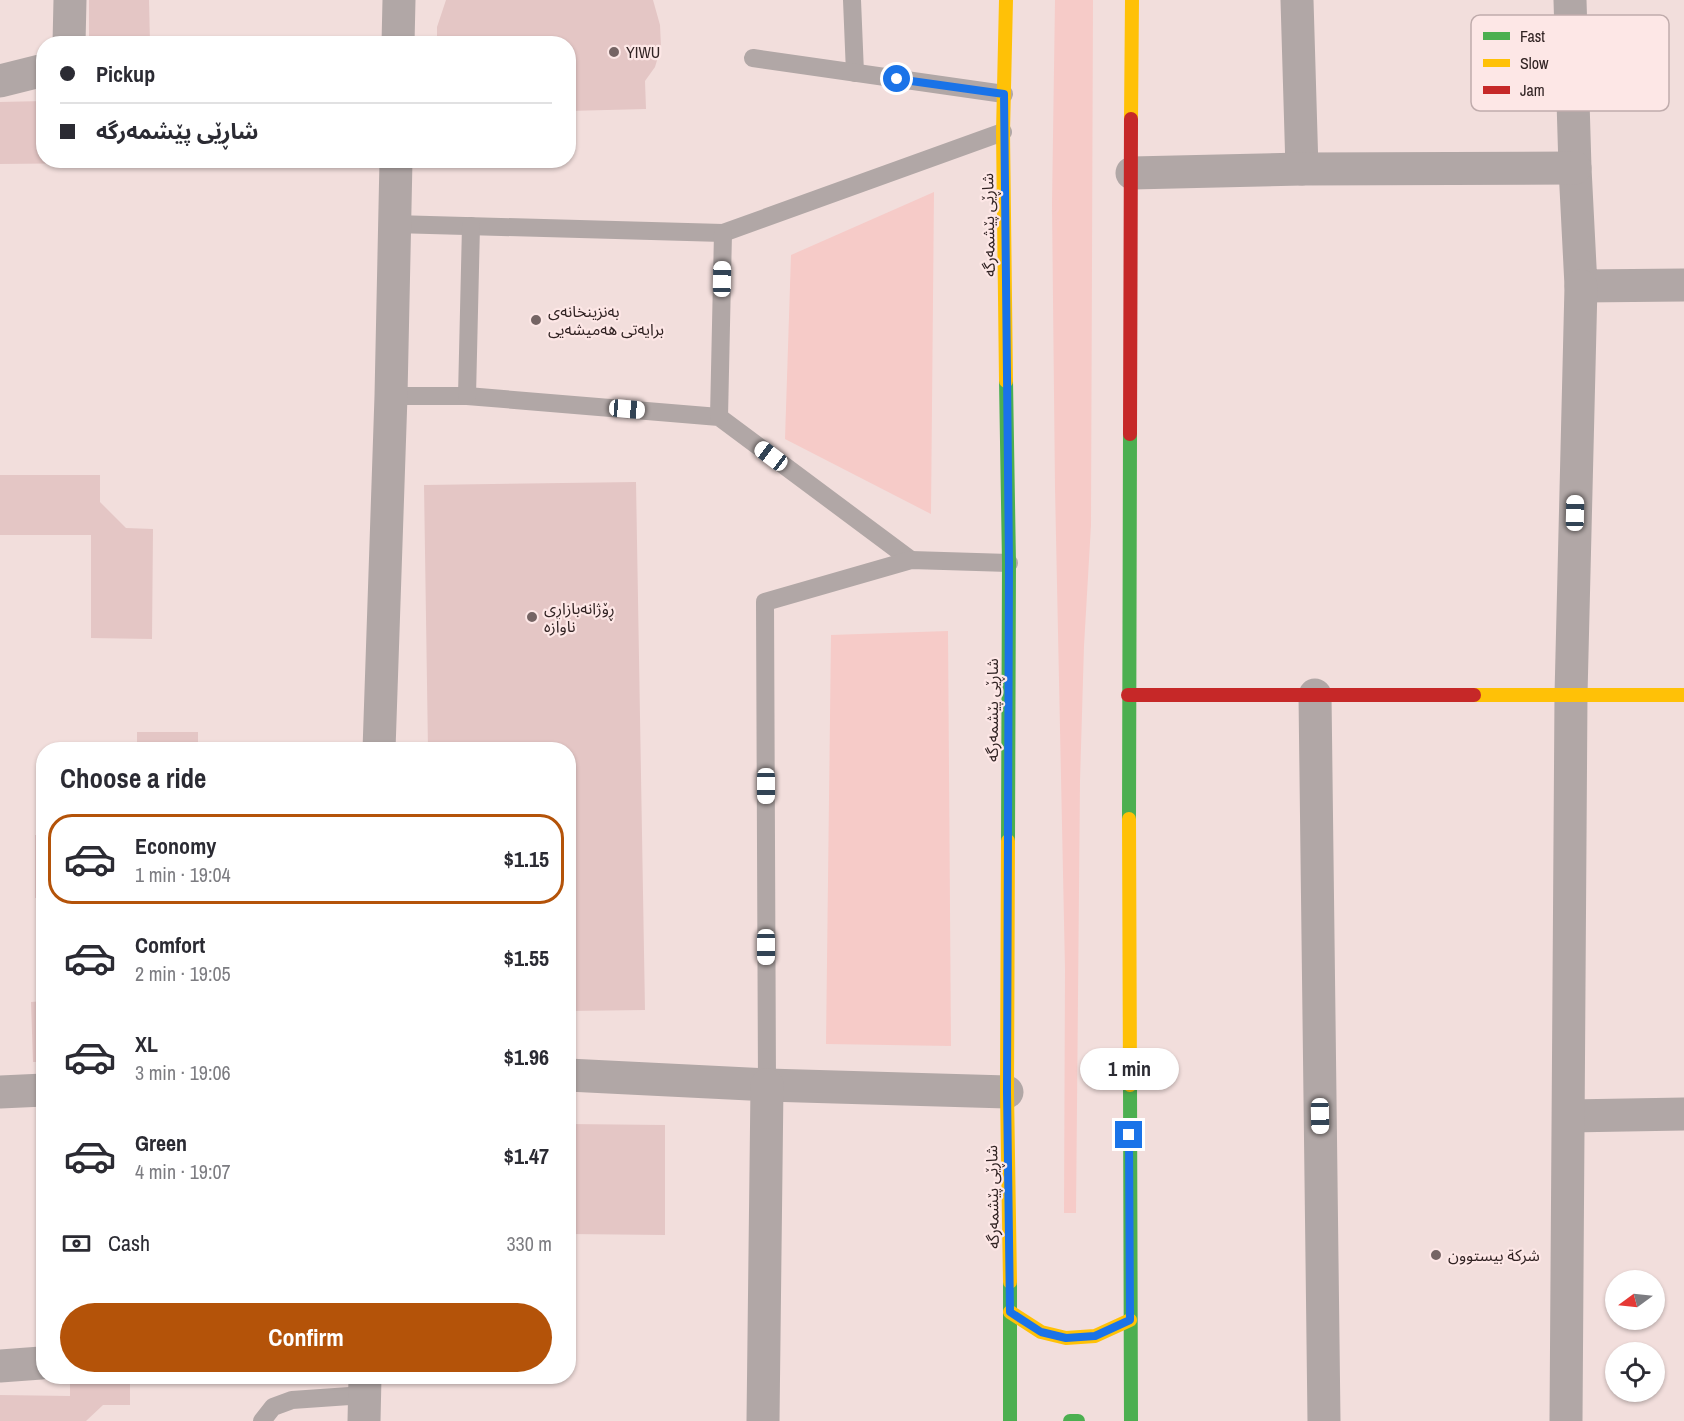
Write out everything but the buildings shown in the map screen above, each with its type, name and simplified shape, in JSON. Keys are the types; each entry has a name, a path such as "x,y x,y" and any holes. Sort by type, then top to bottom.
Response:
{"main road":[{"name":"شاڕێی پێشمەرگە","path":"1006,0 1003,132 1009,563 1007,1092 1010,1421"},
{"path":"1131,1421 1128,695 1132,0"},
{"path":"1128,695 1684,695"},
{"path":"1010,1312 1041,1332 1066,1338 1095,1336 1130,1320"},
{"path":"1070,1421 1078,1421"}],"street":[{"path":"69,36 70,0"},
{"path":"398,36 399,0"},
{"path":"1297,0 1302,170"},
{"path":"1570,0 1570,15"},
{"path":"0,81 36,72"},
{"path":"1566,1421 1571,695 1581,286 1573,111"},
{"path":"379,742 396,168"},
{"path":"1132,173 1575,168"},
{"path":"1581,286 1684,285"},
{"path":"1315,694 1324,1421"},
{"path":"576,1075 767,1085 1007,1092"},
{"path":"763,1421 767,1085"},
{"path":"0,1092 36,1090"},
{"path":"1569,1116 1684,1114"},
{"path":"0,1366 36,1363"}],"lane":[{"path":"852,0 855,73"},
{"path":"753,58 1004,94"},
{"path":"394,224 723,232 1003,132"},
{"path":"467,396 471,226"},
{"path":"719,417 723,232"},
{"path":"391,396 467,396 719,417 911,560"},
{"path":"767,1085 765,602 911,560 1009,563"},
{"path":"262,1421 273,1407 292,1400 364,1398"}],"shaded area":[{"path":"1055,0 1093,0 1091,525 1080,781 1076,1213 1064,1213 1065,969 1055,488 1052,205"},
{"path":"934,192 931,514 785,439 791,255"},
{"path":"948,631 951,1046 826,1044 831,635"}],"traffic: fast":[{"path":"1006,381 1009,563 1008,841"},
{"path":"1129,819 1130,434"},
{"path":"1130,1085 1131,1421"},
{"path":"1010,1282 1010,1421"},
{"path":"1070,1421 1078,1421"}],"traffic: slow":[{"path":"1006,0 1003,132 1006,381"},
{"path":"1131,119 1132,0"},
{"path":"1474,695 1684,695"},
{"path":"1129,819 1130,1085"},
{"path":"1008,841 1007,1092 1010,1282"},
{"path":"1010,1312 1041,1332 1066,1338 1095,1336 1130,1320"}],"traffic: jam":[{"path":"1130,434 1131,119"},
{"path":"1128,695 1474,695"}],"place":[{"name":"YIWU","path":"614,52"},
{"name":"بەنزینخانەی برایەتی هەمیشەیی","path":"536,320"},
{"name":"ڕۆژانەبازاڕی ناوازە","path":"532,617"},
{"name":"شرکة بیستوون","path":"1436,1255"}],"route":[{"path":"897,79 1004,94 1009,563 1007,1092 1010,1312 1041,1332 1066,1338 1095,1336 1130,1320 1129,1135"}]}
